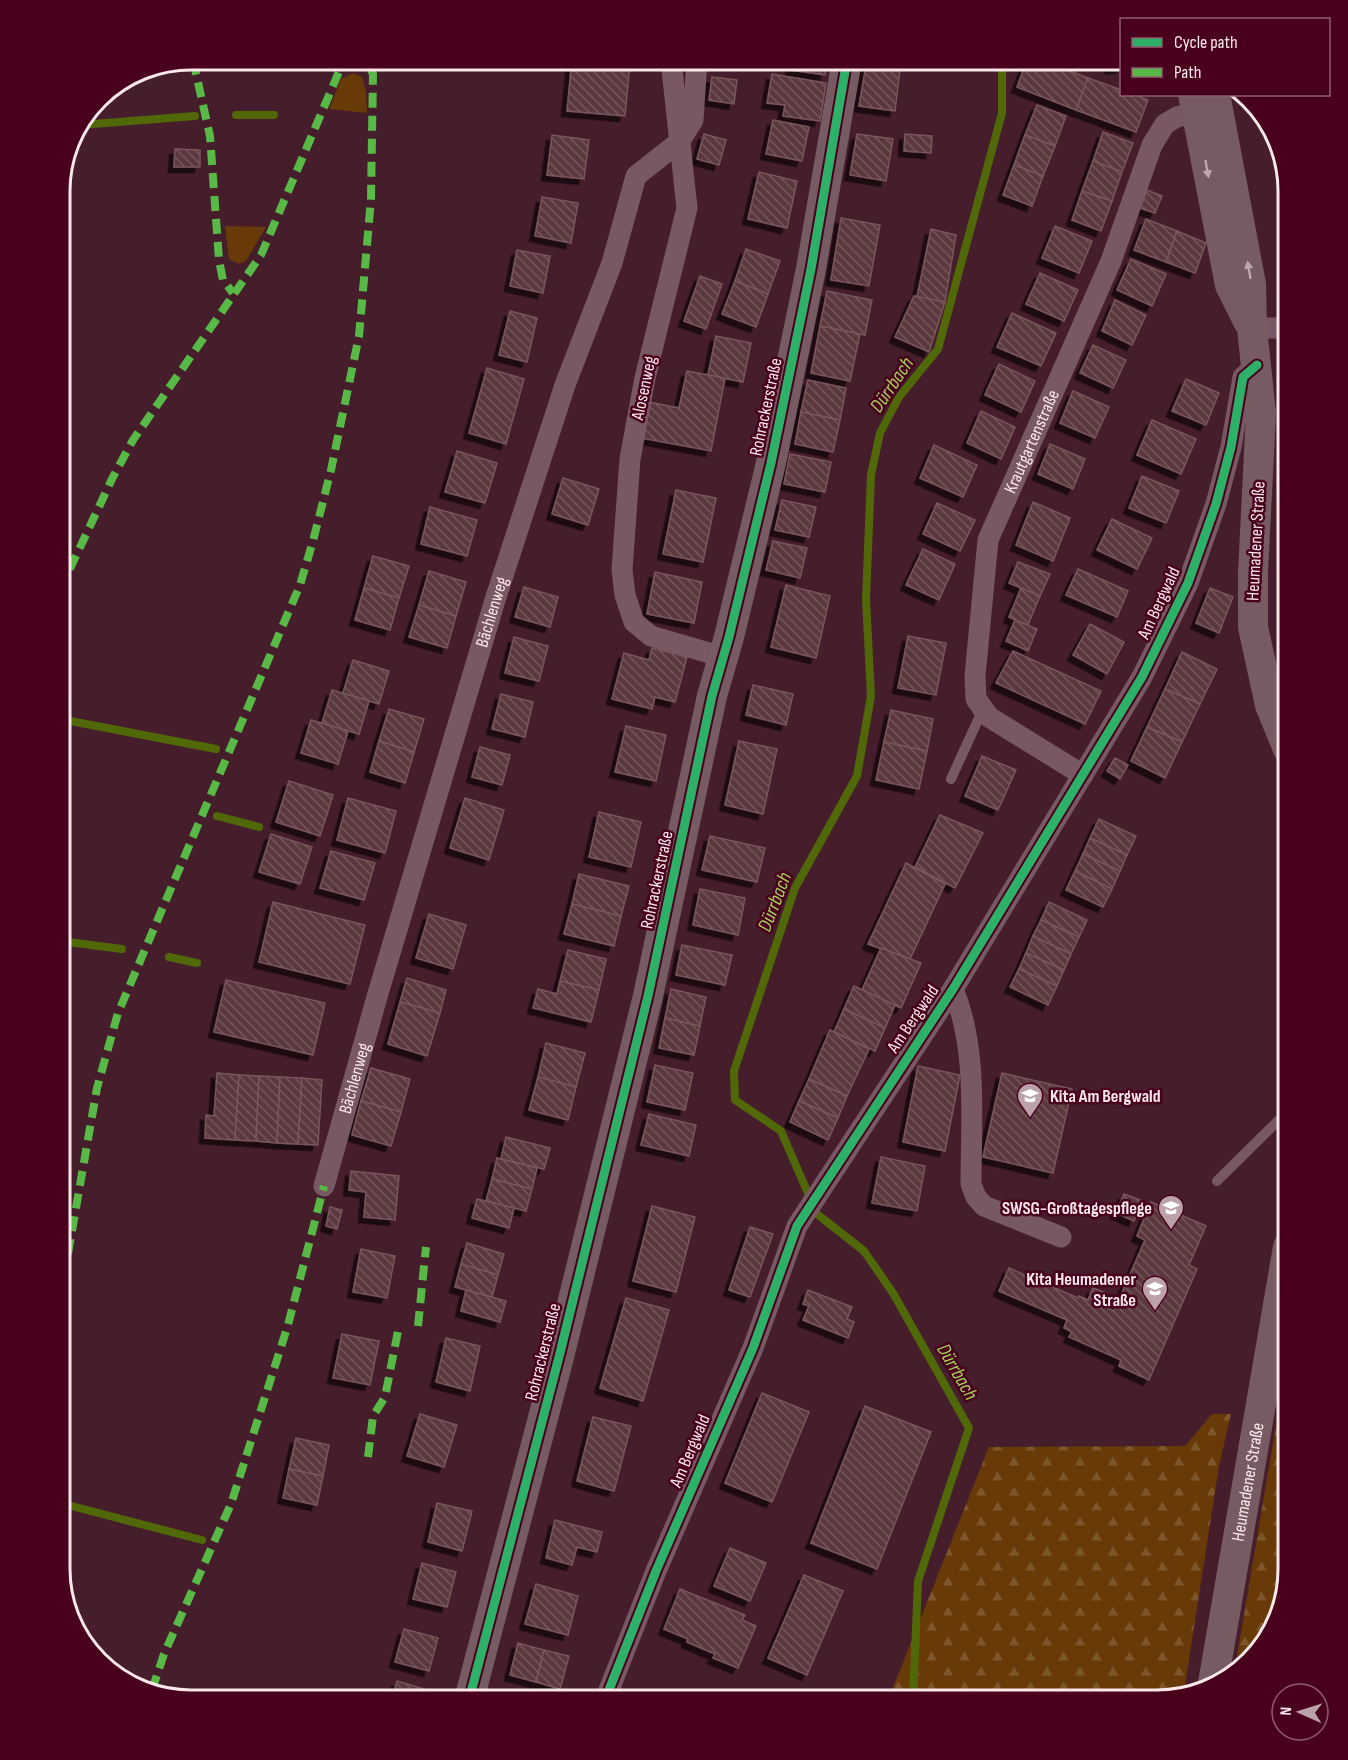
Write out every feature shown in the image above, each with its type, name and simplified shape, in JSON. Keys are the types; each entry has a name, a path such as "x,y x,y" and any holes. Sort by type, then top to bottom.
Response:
{"street":[{"name":"Alosenweg","path":"673,71 687,208 645,378 630,459 622,570 625,596 634,622 651,636 723,657"},
{"name":"Bächlenweg","path":"324,1186 377,997 495,600 565,385 612,263 636,176 679,142 693,120 696,71"},
{"name":"Rohrackerstraße","path":"472,1690 547,1401 645,1007 723,657 786,390 813,258 845,71"},
{"name":"Heumadener Straße","path":"1206,102 1230,285 1252,328 1257,364 1261,450 1253,573 1253,627 1270,705 1278,725"},
{"name":"Krautgartenstraße","path":"983,709 976,699 975,676 988,540 1111,261 1152,145 1165,124 1206,102"},
{"path":"1252,328 1278,328"},
{"name":"Am Bergwald","path":"609,1690 656,1571 753,1348 797,1226 817,1192 953,989 1142,677 1188,583 1216,504 1231,447 1243,377 1257,364"},
{"path":"983,709 989,717 1083,775"},
{"name":"Am Bergwald","path":"953,989 965,1017 970,1060 971,1184 976,1197 984,1206 1061,1237"},
{"name":"Heumadener Straße","path":"1214,1674 1278,1305"}],"lane":[{"path":"951,778 983,709"},
{"path":"1217,1181 1278,1121"}],"green space":[{"path":"353,73 362,77 366,92 367,113 329,109 341,79"},
{"path":"225,226 266,227 246,261 239,264 229,259"},
{"path":"1278,1413 1278,1569 1275,1592 1265,1622 1248,1648 1236,1660"},
{"path":"1212,1414 1231,1414 1219,1466 1185,1686 1157,1690 892,1690 989,1447 1185,1446"}],"building":[{"path":"571,71 629,71 625,116 567,111"},
{"path":"798,71 826,71 825,75"},
{"path":"865,71 900,71 895,111 859,106"},
{"path":"1023,71 1070,71 1088,78 1076,110 1017,87"},
{"path":"772,74 826,83 820,121 783,116 785,105 767,103"},
{"path":"712,77 737,80 734,104 709,100"},
{"path":"1088,78 1120,89 1120,96 1138,96 1148,100 1136,132 1076,110"},
{"path":"1037,105 1066,116 1055,146 1025,135"},
{"path":"773,120 809,127 802,161 766,154"},
{"path":"1103,132 1133,143 1122,172 1093,161"},
{"path":"704,134 726,140 719,165 697,159"},
{"path":"857,134 893,139 886,181 850,175"},
{"path":"905,134 932,136 931,153 904,151"},
{"path":"552,135 589,140 584,179 547,175"},
{"path":"1025,135 1055,146 1043,176 1014,165"},
{"path":"175,149 200,150 200,167 174,167"},
{"path":"1093,161 1122,172 1112,201 1082,191"},
{"path":"1014,165 1043,176 1032,206 1003,195"},
{"path":"759,172 797,181 787,228 748,219"},
{"path":"1147,190 1162,196 1155,213 1140,208"},
{"path":"1082,191 1112,201 1101,231 1072,220"},
{"path":"542,197 578,203 571,243 535,236"},
{"path":"841,218 880,225 869,286 831,280"},
{"path":"1146,219 1177,231 1166,262 1134,250"},
{"path":"1055,226 1092,241 1079,273 1042,258"},
{"path":"931,229 956,235 945,302 917,297"},
{"path":"1177,231 1206,243 1195,273 1166,262"},
{"path":"746,249 780,261 768,294 735,281"},
{"path":"517,250 550,256 543,293 510,286"},
{"path":"1131,259 1166,274 1152,306 1117,290"},
{"path":"1040,273 1078,290 1064,321 1026,304"},
{"path":"700,276 722,284 706,329 684,321"},
{"path":"735,281 768,294 756,327 722,314"},
{"path":"827,291 872,300 865,335 820,326"},
{"path":"914,296 945,302 929,352 895,337"},
{"path":"1115,300 1146,315 1132,345 1102,331"},
{"path":"510,311 537,318 527,362 499,355"},
{"path":"1012,313 1056,333 1041,366 997,347"},
{"path":"820,326 860,334 850,381 811,373"},
{"path":"716,336 751,343 743,382 708,375"},
{"path":"1093,345 1126,360 1113,388 1080,373"},
{"path":"999,364 1035,381 1021,412 985,395"},
{"path":"487,368 524,379 506,444 469,433"},
{"path":"687,371 725,378 711,451 641,438 648,402 679,408"},
{"path":"1186,379 1219,393 1206,425 1172,411"},
{"path":"808,380 846,388 840,420 801,412"},
{"path":"1073,391 1109,407 1095,438 1060,423"},
{"path":"981,411 1015,427 1001,459 967,443"},
{"path":"801,412 840,420 833,452 795,444"},
{"path":"1152,420 1196,439 1181,474 1137,455"},
{"path":"1050,444 1085,459 1073,489 1038,474"},
{"path":"934,445 977,465 963,497 920,478"},
{"path":"457,451 497,463 485,503 445,492"},
{"path":"790,454 831,462 825,492 784,484"},
{"path":"1142,476 1179,491 1166,523 1129,508"},
{"path":"563,478 599,489 588,525 552,514"},
{"path":"676,490 716,498 703,562 663,554"},
{"path":"782,500 816,507 809,537 775,530"},
{"path":"1033,502 1070,518 1053,561 1016,545"},
{"path":"937,503 975,520 960,551 923,534"},
{"path":"430,507 477,520 467,556 421,544"},
{"path":"1112,519 1152,538 1137,569 1097,550"},
{"path":"773,541 807,548 800,578 766,570"},
{"path":"923,549 955,564 939,600 906,585"},
{"path":"373,556 409,566 399,598 364,588"},
{"path":"1018,562 1050,574 1040,596 1009,583"},
{"path":"1078,569 1128,591 1117,617 1066,595"},
{"path":"429,571 466,582 456,616 419,605"},
{"path":"655,572 702,582 694,623 647,614"},
{"path":"786,585 830,596 816,658 771,647"},
{"path":"524,587 558,597 550,627 515,617"},
{"path":"364,588 399,598 390,630 355,620"},
{"path":"1021,588 1040,596 1028,625 1009,617"},
{"path":"1210,588 1233,597 1219,633 1196,623"},
{"path":"419,605 456,616 447,648 409,637"},
{"path":"1015,620 1037,629 1028,651 1006,641"},
{"path":"1090,624 1124,642 1107,674 1073,655"},
{"path":"908,636 946,643 936,695 898,688"},
{"path":"514,637 548,646 539,681 505,673"},
{"path":"652,648 687,657 675,702 655,697 652,709 612,699 624,653 649,660"},
{"path":"1013,651 1101,691 1085,724 996,683"},
{"path":"1182,652 1217,669 1200,704 1165,689"},
{"path":"353,660 389,671 379,704 343,693"},
{"path":"753,685 793,694 786,725 746,715"},
{"path":"1165,689 1200,704 1182,742 1147,727"},
{"path":"332,690 369,701 359,734 322,723"},
{"path":"501,694 533,702 525,737 492,729"},
{"path":"389,709 424,719 414,752 379,741"},
{"path":"891,710 933,719 927,751 884,742"},
{"path":"311,720 348,731 338,764 301,753"},
{"path":"626,726 666,735 656,781 615,772"},
{"path":"1147,727 1182,742 1165,778 1131,761"},
{"path":"379,741 414,752 405,783 370,772"},
{"path":"739,741 777,749 763,814 725,805"},
{"path":"884,742 927,751 919,789 876,780"},
{"path":"480,747 510,755 502,785 472,777"},
{"path":"982,756 1016,770 998,810 965,796"},
{"path":"1115,758 1128,765 1120,779 1107,771"},
{"path":"289,781 333,795 320,836 276,822"},
{"path":"348,798 396,811 385,853 337,840"},
{"path":"465,798 504,810 489,860 450,848"},
{"path":"599,812 641,822 631,867 589,857"},
{"path":"940,815 983,833 955,888 915,867"},
{"path":"1099,819 1136,836 1127,855 1090,838"},
{"path":"271,834 312,847 300,884 259,872"},
{"path":"710,836 765,848 757,882 702,870"},
{"path":"1090,838 1127,855 1120,871 1083,854"},
{"path":"331,851 375,863 364,900 320,888"},
{"path":"1083,854 1120,871 1112,889 1075,871"},
{"path":"906,863 945,884 910,959 868,944"},
{"path":"1075,871 1112,889 1103,907 1066,890"},
{"path":"579,874 629,886 621,916 572,904"},
{"path":"700,889 745,898 738,935 693,925"},
{"path":"273,902 365,925 350,984 259,962"},
{"path":"1049,902 1087,920 1079,937 1041,920"},
{"path":"572,904 621,916 614,946 564,934"},
{"path":"429,914 466,925 453,969 416,958"},
{"path":"1041,920 1079,937 1071,954 1033,936"},
{"path":"1033,936 1071,954 1064,970 1026,953"},
{"path":"682,945 732,955 725,985 676,975"},
{"path":"881,948 921,963 901,1008 862,990"},
{"path":"568,950 606,959 599,990 560,981"},
{"path":"1026,953 1064,970 1057,986 1019,969"},
{"path":"1019,969 1057,986 1048,1005 1010,987"},
{"path":"407,978 446,990 440,1013 400,1002"},
{"path":"226,980 325,1003 313,1055 214,1032"},
{"path":"560,981 599,990 591,1022 533,1008 538,989 557,994"},
{"path":"854,986 895,1005 885,1028 844,1009"},
{"path":"671,989 706,997 700,1026 665,1018"},
{"path":"400,1002 440,1013 427,1056 388,1044"},
{"path":"844,1009 885,1028 875,1051 834,1032"},
{"path":"665,1018 700,1026 694,1055 659,1048"},
{"path":"830,1030 869,1049 847,1096 809,1079"},
{"path":"546,1043 585,1053 576,1087 538,1077"},
{"path":"655,1065 693,1073 685,1110 647,1102"},
{"path":"918,1066 960,1075 945,1151 903,1142"},
{"path":"371,1068 410,1079 401,1112 361,1101"},
{"path":"217,1073 239,1075 235,1140 205,1138 206,1115 214,1116"},
{"path":"1002,1073 1072,1089 1053,1173 983,1157"},
{"path":"239,1075 259,1076 256,1141 235,1140"},
{"path":"259,1076 280,1077 277,1143 256,1141"},
{"path":"280,1077 302,1078 298,1144 277,1143"},
{"path":"538,1077 576,1087 568,1120 529,1110"},
{"path":"302,1078 322,1080 318,1145 298,1144"},
{"path":"809,1079 847,1096 838,1118 799,1101"},
{"path":"361,1101 401,1112 391,1146 352,1135"},
{"path":"799,1101 838,1118 828,1140 790,1122"},
{"path":"649,1114 696,1125 689,1156 641,1145"},
{"path":"506,1137 550,1148 544,1169 501,1159"},
{"path":"881,1157 925,1166 917,1211 872,1203"},
{"path":"497,1158 537,1168 532,1189 492,1179"},
{"path":"351,1171 399,1176 395,1220 364,1217 366,1192 349,1190"},
{"path":"492,1179 532,1189 526,1211 486,1201"},
{"path":"1124,1194 1142,1201 1134,1221 1116,1213"},
{"path":"477,1199 514,1208 509,1228 472,1218"},
{"path":"1151,1202 1206,1226 1189,1265 1197,1269 1149,1380 1119,1366 1121,1360 1069,1337 1072,1332 1064,1328 1067,1320 999,1291 1009,1268 1078,1298 1079,1296 1088,1300 1093,1288 1106,1293 1101,1305 1114,1311 1145,1240 1137,1236"},
{"path":"652,1206 695,1217 676,1292 633,1281"},
{"path":"330,1207 342,1210 337,1229 326,1226"},
{"path":"750,1227 773,1234 750,1297 729,1290"},
{"path":"467,1243 504,1254 498,1275 461,1264"},
{"path":"361,1249 395,1256 387,1298 353,1292"},
{"path":"461,1264 498,1275 492,1297 455,1287"},
{"path":"466,1290 506,1301 500,1322 461,1311"},
{"path":"808,1290 852,1307 847,1319 854,1322 848,1338 803,1320 809,1306 803,1304"},
{"path":"626,1298 669,1310 643,1401 600,1388"},
{"path":"342,1334 379,1341 370,1385 333,1378"},
{"path":"446,1338 480,1346 470,1391 436,1382"},
{"path":"762,1393 809,1412 772,1502 725,1483"},
{"path":"865,1406 931,1432 877,1569 811,1543"},
{"path":"420,1414 457,1425 444,1467 407,1456"},
{"path":"593,1417 631,1426 614,1491 577,1481"},
{"path":"296,1438 329,1445 323,1476 289,1469"},
{"path":"289,1469 323,1476 317,1505 283,1498"},
{"path":"437,1503 472,1511 462,1551 428,1542"},
{"path":"555,1520 602,1532 597,1552 577,1547 572,1565 546,1558"},
{"path":"730,1548 766,1563 750,1601 714,1586"},
{"path":"422,1563 456,1572 447,1607 413,1599"},
{"path":"804,1575 843,1591 807,1675 768,1658"},
{"path":"536,1584 578,1596 568,1635 525,1624"},
{"path":"680,1589 745,1615 742,1620 756,1626 738,1668 713,1658 715,1654 664,1629"},
{"path":"404,1629 438,1638 429,1671 395,1662"},
{"path":"518,1643 544,1650 536,1682 510,1675"},
{"path":"544,1650 569,1656 560,1689 536,1682"},
{"path":"397,1681 424,1689 424,1690 395,1690"}],"waterway":[{"name":"Dürrbach","path":"913,1690 918,1581 969,1428 893,1293 864,1251 817,1214 781,1131 735,1100 734,1071 795,888 857,776 871,696 866,599 871,475 880,433 899,397 938,349 1002,113 1002,71"},
{"path":"236,115 274,115"},
{"path":"91,124 195,116"},
{"path":"71,721 216,749"},
{"path":"217,816 259,827"},
{"path":"70,942 122,949"},
{"path":"169,957 197,963"},
{"path":"70,1506 202,1540"}],"marked path":[{"path":"195,71 210,136 219,260 223,280 233,293"},
{"path":"71,567 133,440 261,255 339,71"},
{"path":"70,1241 97,1088 118,1013 300,585 313,541 331,470 359,336 371,199 372,71"},
{"path":"154,1683 164,1654 231,1504 288,1325 324,1186"},
{"path":"418,1326 426,1247"},
{"path":"368,1457 373,1416 385,1397 398,1331"}],"cycle path":[{"path":"472,1690 559,1357 648,996 712,696 729,637 771,463 811,269 845,71"},
{"path":"609,1690 656,1571 753,1348 797,1226 953,989 1142,677 1188,583 1216,504 1231,447 1243,377 1257,365"}],"place":[{"name":"Kita Am Bergwald","path":"1030,1119"},
{"name":"SWSG-Großtagespflege","path":"1171,1231"},
{"name":"Kita Heumadener Straße","path":"1155,1312"}]}
